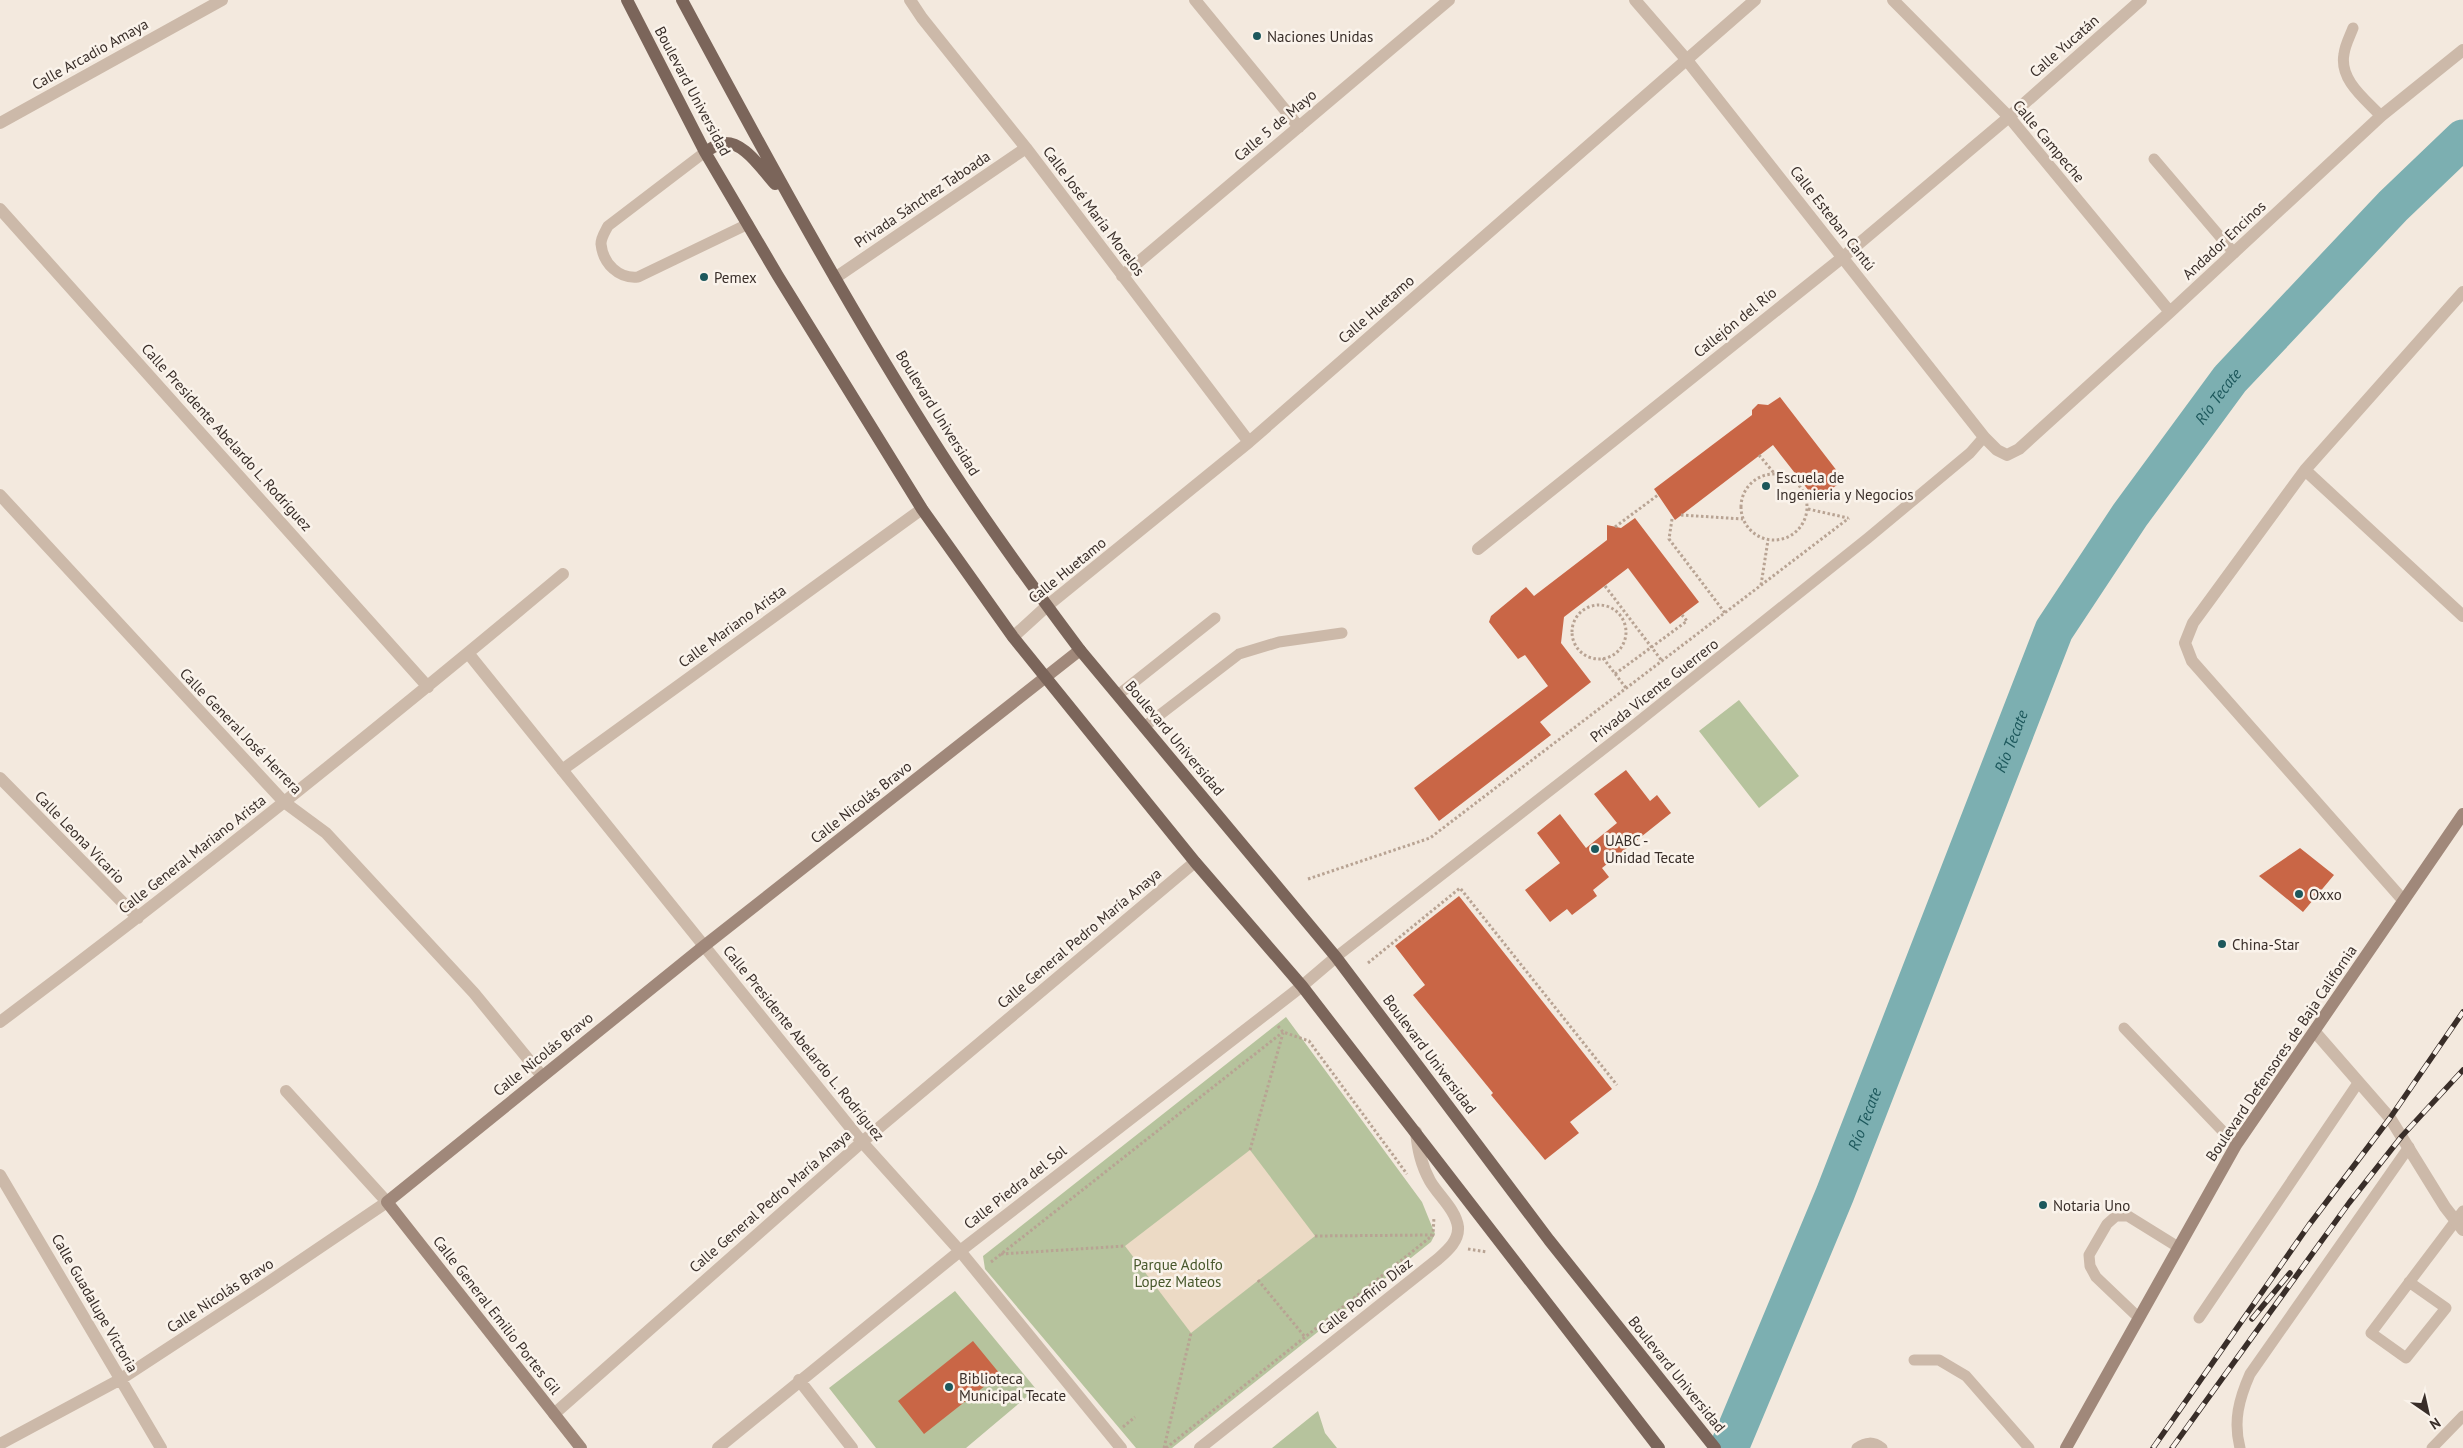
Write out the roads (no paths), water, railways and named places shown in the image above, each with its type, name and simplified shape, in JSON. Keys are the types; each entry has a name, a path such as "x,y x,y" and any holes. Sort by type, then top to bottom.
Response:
{"main road":[{"name":"Boulevard Universidad","path":"627,0 705,152 748,224 922,509 1012,637 1195,862 1302,986 1655,1443"},
{"name":"Boulevard Universidad","path":"682,0 787,196 941,454 1047,606 1080,650 1336,957 1549,1240 1715,1448"},
{"path":"705,152 721,143 734,145 744,150 787,196"}],"street":[{"name":"Calle Arcadio Amaya","path":"0,123 222,0"},
{"name":"Calle José María Morelos","path":"910,0 922,18 1026,148 1250,442"},
{"path":"1194,0 1299,127"},
{"name":"Calle 5 de Mayo","path":"1122,276 1449,0"},
{"name":"Calle Esteban Cantú","path":"1634,0 1686,59 1984,437 1997,450 2008,455"},
{"name":"Calle Huetamo","path":"1012,637 1047,606 1250,442 1686,59 1756,0"},
{"name":"Calle Campeche","path":"1893,0 2009,117 2170,312"},
{"name":"Calle Yucatán","path":"2009,117 2141,0"},
{"name":"Andador Encinos","path":"2008,455 2018,449 2170,312 2381,116 2463,50"},
{"name":"Callejón del Río","path":"1478,549 1843,256 2009,117"},
{"name":"Privada Sánchez Taboada","path":"835,278 1026,148"},
{"name":"Calle Presidente Abelardo L. Rodríguez","path":"0,209 428,688"},
{"path":"2403,900 2192,661 2184,643 2193,623 2305,470 2463,292"},
{"path":"2305,470 2463,616"},
{"name":"Calle General José Herrera","path":"0,495 284,802 326,833 474,993 542,1076"},
{"name":"Calle Mariano Arista","path":"562,770 922,509"},
{"name":"Calle General Mariano Arista","path":"0,1022 138,918 428,688 563,574"},
{"name":"Calle Nicolás Bravo","path":"0,1444 121,1379 387,1202 704,946 1080,650"},
{"name":"Calle Presidente Abelardo L. Rodríguez","path":"468,653 862,1142 960,1251 1120,1448"},
{"name":"Calle Leona Vicario","path":"0,778 138,918"},
{"name":"Boulevard Defensores de Baja California","path":"2066,1448 2236,1145 2463,814"},
{"name":"Calle General Pedro María Anaya","path":"554,1414 862,1142 1195,862"},
{"name":"Calle Piedra del Sol","path":"718,1448 799,1380 960,1251 1302,986 1336,957"},
{"path":"2315,1032 2358,1083 2382,1107 2461,1221"},
{"path":"286,1091 387,1202"},
{"name":"Calle Porfirio Díaz","path":"1200,1448 1451,1246 1458,1229 1455,1218 1430,1182 1420,1159 1416,1132"},
{"name":"Calle Guadalupe Victoria","path":"0,1175 161,1448"},
{"name":"Calle General Emilio Portes Gil","path":"387,1202 581,1448"},
{"path":"799,1380 852,1448"}],"lane":[{"path":"2354,28 2344,54 2344,69 2348,80 2381,116"},
{"path":"705,152 608,226 602,238 601,246 608,262 620,276 628,278 638,277 748,224"},
{"path":"2154,159 2234,253"},
{"name":"Privada Vicente Guerrero","path":"1336,957 1633,726 1861,544 1970,453 1984,437"},
{"path":"1118,695 1215,618"},
{"path":"1144,727 1239,654 1279,642 1342,634"},
{"path":"2124,1028 2236,1145"},
{"path":"2199,1318 2358,1083"},
{"path":"2240,1448 2236,1417 2241,1396 2250,1374 2408,1147"},
{"path":"2139,1318 2096,1277 2090,1266 2089,1255 2107,1224 2116,1216 2128,1216 2178,1246"},
{"path":"2409,1282 2446,1308 2406,1358 2371,1333 2409,1282 2461,1221"},
{"path":"1914,1360 1939,1360 1966,1376 2029,1448"},
{"path":"2432,1448 2463,1416"},
{"path":"1857,1448 1866,1443 1876,1444 1882,1448"}],"waterway":[{"name":"Río Tecate","path":"1729,1448 1835,1194 2054,630 2130,515 2230,379 2393,206 2463,139"}],"railway":[{"path":"2153,1448 2309,1225 2390,1118 2463,1012"},
{"path":"2172,1448 2349,1203 2402,1136 2463,1070"},
{"path":"2252,1319 2290,1273"}],"place":[{"name":"Naciones Unidas","path":"1257,36"},
{"name":"Pemex","path":"704,277"},
{"name":"Escuela de Ingenieria y Negocios","path":"1766,486"},
{"name":"UABC - Unidad Tecate","path":"1595,849"},
{"name":"Oxxo","path":"2299,894"},
{"name":"China-Star","path":"2222,944"},
{"name":"Notaria Uno","path":"2043,1205"},
{"name":"Biblioteca Municipal Tecate","path":"949,1387"}],"park label":[{"name":"Parque Adolfo Lopez Mateos","path":"1178,1272"}]}
